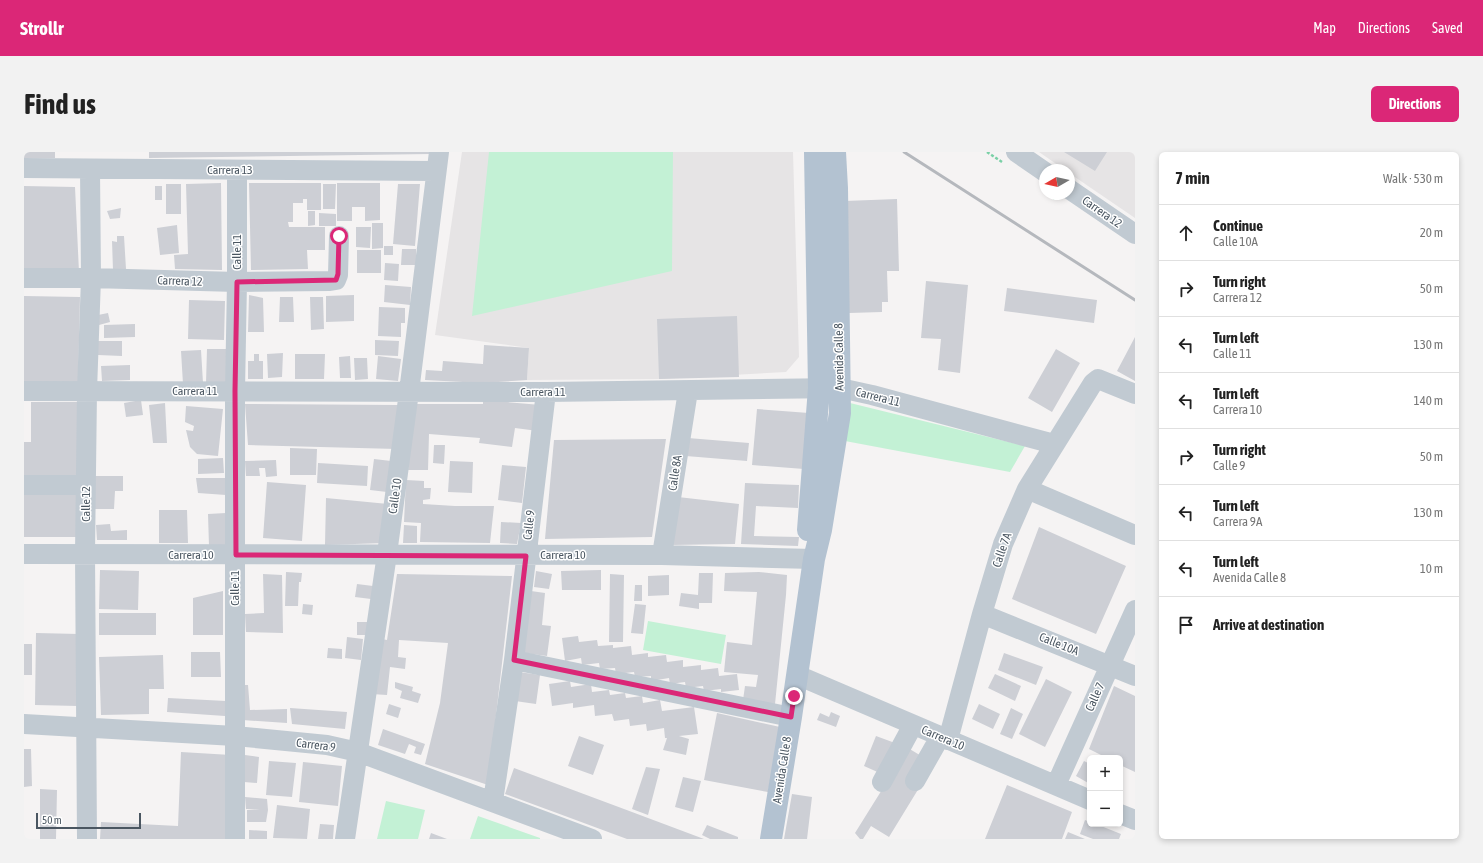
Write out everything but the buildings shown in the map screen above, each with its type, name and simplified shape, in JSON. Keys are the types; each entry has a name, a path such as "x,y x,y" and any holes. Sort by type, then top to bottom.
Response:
{"main road":[{"name":"Avenida Calle 8","path":"815,152 829,388"},
{"name":"Avenida Calle 8","path":"771,839 791,717 814,559 808,529 829,388 837,188 836,152"}],"street":[{"path":"1016,152 1039,168"},
{"name":"Carrera 13","path":"24,168 237,170 437,161"},
{"name":"Calle 10","path":"345,839 409,392 437,161"},
{"name":"Calle 12","path":"88,839 85,554 87,391 91,278 90,169"},
{"name":"Calle 11","path":"235,839 235,391 237,170"},
{"name":"Carrera 12","path":"1075,193 1135,234"},
{"name":"Carrera 12","path":"24,278 91,278 237,282 336,280 338,274 339,236"},
{"name":"Calle 7A","path":"915,781 944,738 1003,544 1027,489 1093,383 1098,379 1135,394"},
{"name":"Carrera 11","path":"24,391 546,392 829,388 872,395 1054,444"},
{"name":"Calle 8A","path":"662,555 688,391"},
{"name":"Calle 9","path":"493,801 514,660 546,392"},
{"path":"24,485 86,485"},
{"path":"1027,489 1135,535"},
{"name":"Carrera 10","path":"24,554 387,554 526,556 662,555 814,559"},
{"name":"Calle 7","path":"1056,785 1135,610"},
{"name":"Calle 10A","path":"982,614 1135,676"},
{"path":"514,660 791,717"},
{"name":"Carrera 10","path":"797,675 1087,799"},
{"name":"Carrera 9","path":"24,724 235,736 327,745 358,752 592,839"},
{"path":"882,782 913,725"},
{"path":"1123,815 1135,820"}],"shaded area":[{"path":"462,152 793,152 799,357 786,372 659,379 527,380 529,348 435,335"},
{"path":"1039,152 1135,152 1135,218 1075,177 1075,164 1056,164"}],"green space":[{"path":"489,152 673,152 672,271 472,316"},
{"path":"850,403 1025,446 1010,472 845,441"},
{"path":"648,621 726,635 721,664 643,650"},
{"path":"386,801 425,810 418,839 377,839"},
{"path":"478,816 540,838 540,839 470,839"}],"railway":[{"path":"904,152 1135,300"}],"route":[{"path":"339,236 338,274 336,280 237,282 235,391 236,555 387,554 526,556 514,660 791,717 794,696"}]}
